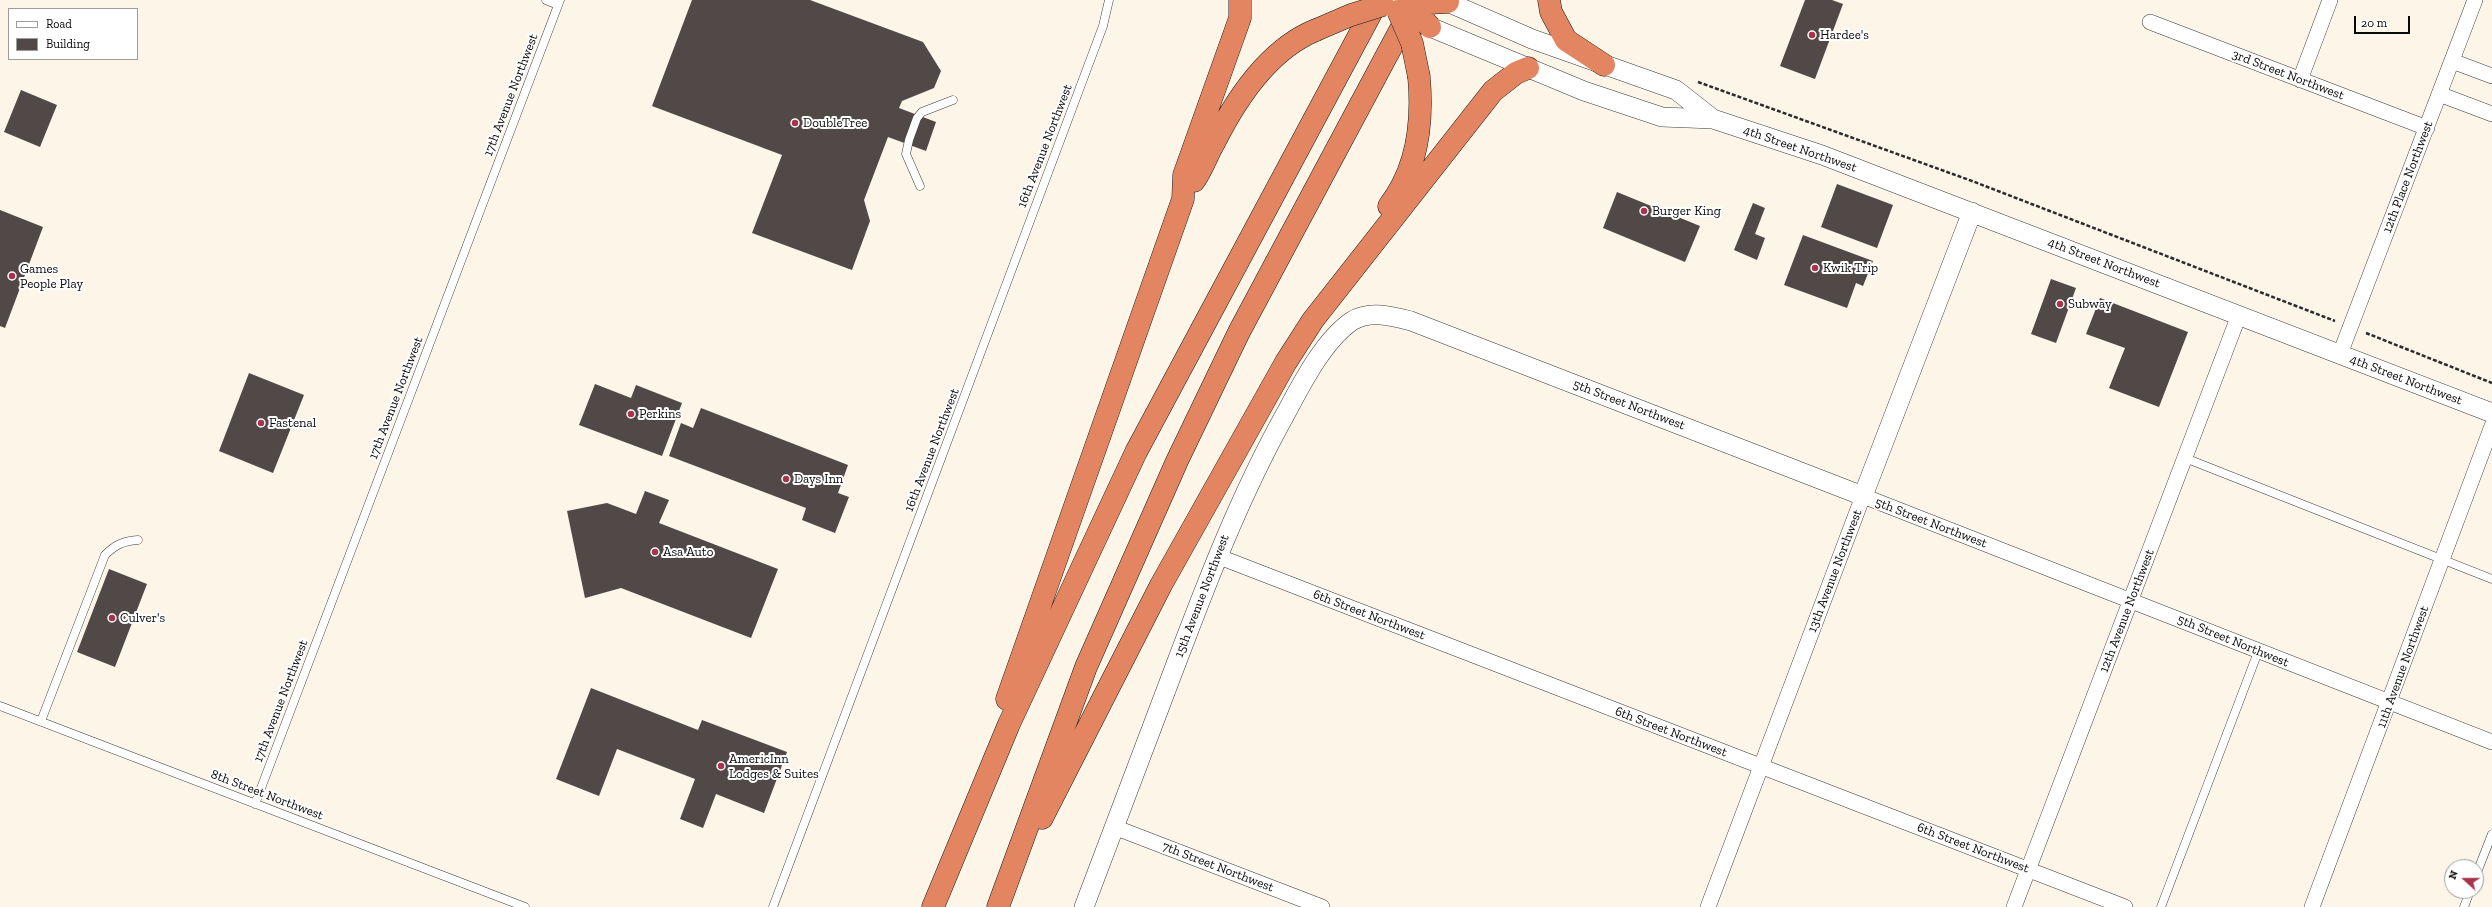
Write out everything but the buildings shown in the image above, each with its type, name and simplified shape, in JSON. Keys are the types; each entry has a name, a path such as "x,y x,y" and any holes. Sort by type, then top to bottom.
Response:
{"highway":[{"path":"1183,199 1184,174 1240,18 1240,0"},
{"path":"1549,0 1551,12 1566,40 1604,64"},
{"path":"1397,3 1430,27"},
{"path":"1350,273 1356,248 1395,198 1413,159 1421,117 1419,77 1412,43 1397,3"},
{"path":"933,907 959,840 1009,724 1136,452 1397,3"},
{"path":"998,907 1086,667 1173,468 1397,3"},
{"path":"959,840 1035,617 1183,199 1196,179 1227,119 1254,78 1288,45 1316,30 1351,15 1397,3 1452,4"},
{"path":"998,907 1161,585 1266,395 1313,320 1493,90 1516,73 1528,68"}],"street":[{"path":"2300,80 2330,0"},
{"name":"12th Place Northwest","path":"2340,354 2475,0"},
{"name":"4th Street Northwest","path":"1452,4 1532,39 1676,90 1713,119"},
{"name":"3rd Street Northwest","path":"2150,22 2427,128"},
{"name":"4th Street Northwest","path":"1430,27 1457,40 1584,91 1662,116 1713,119 1822,155 2492,413"},
{"path":"2452,61 2492,76"},
{"path":"2439,94 2492,114"},
{"name":"13th Avenue Northwest","path":"1708,907 1972,212"},
{"name":"5th Street Northwest","path":"1368,315 1396,317 1411,320 1864,496 2258,652 2492,742"},
{"name":"15th Avenue Northwest","path":"1084,907 1217,556 1264,452 1315,362 1352,321 1368,315"},
{"name":"12th Avenue Northwest","path":"2014,907 2239,315"},
{"name":"11th Avenue Northwest","path":"2312,907 2390,703 2492,426"},
{"name":"6th Street Northwest","path":"1217,556 2125,907"},
{"name":"7th Street Northwest","path":"1114,827 1322,907"}],"lane":[{"path":"546,0 559,2"},
{"name":"16th Avenue Northwest","path":"773,907 1101,33 1108,12 1109,0"},
{"name":"17th Avenue Northwest","path":"255,804 559,2"},
{"path":"920,186 906,154 912,132 922,112 953,100"},
{"path":"2185,458 2492,579"},
{"path":"41,722 105,555 114,546 124,541 138,540"},
{"path":"2161,907 2258,652"},
{"name":"8th Street Northwest","path":"0,706 525,907"},
{"path":"2482,859 2492,834"}],"path":[{"path":"1697,82 1965,179 2351,327 2492,383"}],"place":[{"name":"Hardee's","path":"1812,35"},
{"name":"DoubleTree","path":"795,123"},
{"name":"Burger King","path":"1644,211"},
{"name":"Kwik Trip","path":"1815,268"},
{"name":"Games People Play","path":"12,276"},
{"name":"Subway","path":"2060,304"},
{"name":"Perkins","path":"631,414"},
{"name":"Fastenal","path":"261,423"},
{"name":"Days Inn","path":"786,479"},
{"name":"Asa Auto","path":"655,552"},
{"name":"Culver's","path":"112,618"},
{"name":"AmericInn Lodges & Suites","path":"721,766"}]}
